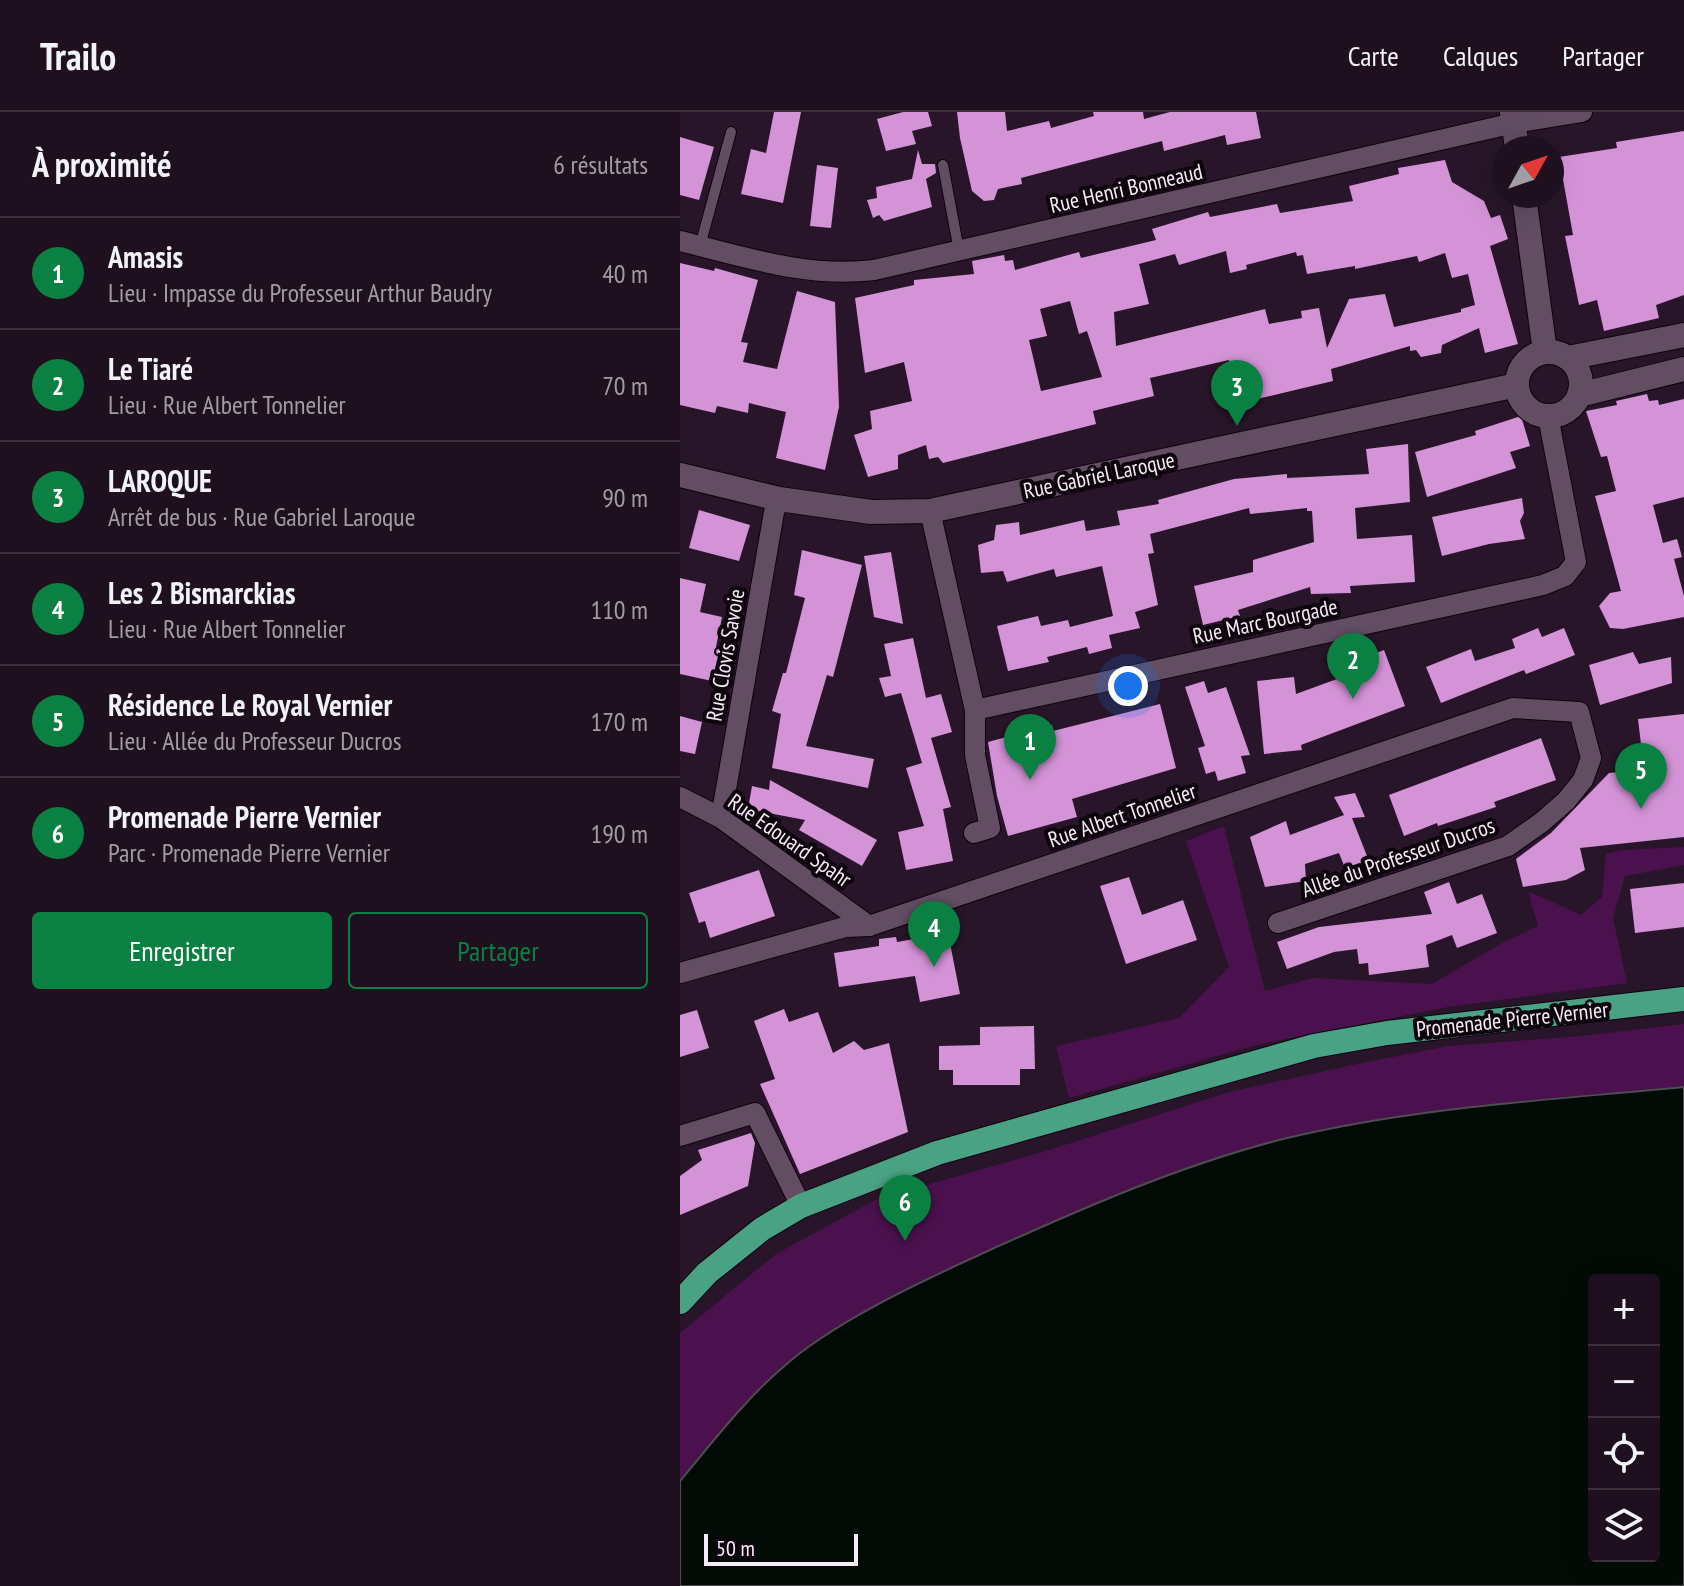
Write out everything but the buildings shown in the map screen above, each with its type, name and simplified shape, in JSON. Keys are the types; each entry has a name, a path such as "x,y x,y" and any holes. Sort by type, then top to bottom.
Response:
{"main road":[{"name":"Promenade Pierre Vernier","path":"680,1302 707,1273 762,1229 801,1206 937,1153 1314,1046 1387,1033 1684,999"}],"street":[{"name":"Rue Henri Bonneaud","path":"690,243 813,272 842,274 874,270 1513,118 1582,112"},
{"path":"1526,208 1556,355 1579,375 1579,395 1567,411 1548,416 1526,406 1517,385 1522,366 1528,359 1556,355 1684,335"},
{"path":"1579,395 1684,369"},
{"name":"Rue Gabriel Laroque","path":"680,475 779,499 871,512 930,511 1517,385"},
{"name":"Rue Marc Bourgade","path":"975,710 1543,585 1565,576 1576,562 1548,416"},
{"name":"Rue Clovis Savoie","path":"721,818 774,512 779,499"},
{"path":"930,511 975,710 975,755 990,828 974,833"},
{"name":"Rue Albert Tonnelier","path":"680,973 845,927 869,926 1513,708 1579,712"},
{"name":"Allée du Professeur Ducros","path":"1278,923 1508,846 1542,822 1583,780 1591,758 1579,712"},
{"name":"Rue Edouard Spahr","path":"680,797 721,818 869,926"},
{"path":"680,1136 755,1113 801,1206"}],"lane":[{"path":"690,243 731,132"},
{"path":"943,165 959,251"}],"shaded area":[{"path":"1224,826 1265,991 1313,978 1432,984 1538,926 1528,891 1581,915 1602,897 1606,854 1622,850 1684,847 1684,865 1625,876 1613,918 1627,983 1448,1007 1256,1045 1069,1098 1056,1046 1179,1018 1229,967 1186,841"},
{"path":"1684,1024 1684,1087 1522,1101 945,1271 823,1338 782,1367 748,1400 680,1481 680,1333 776,1254 877,1199 1046,1151 1229,1092 1362,1063 1448,1046"},
{"path":"1684,1087 1684,1586 680,1586 680,1481 767,1382 801,1352 849,1321 1016,1238 1129,1190 1206,1162 1333,1128 1433,1112"}],"place":[{"name":"LAROQUE","path":"1237,426"},
{"name":"Le Tiaré","path":"1353,699"},
{"name":"Amasis","path":"1030,780"},
{"name":"Résidence Le Royal Vernier","path":"1641,809"},
{"name":"Les 2 Bismarckias","path":"934,967"},
{"name":"Promenade Pierre Vernier","path":"905,1241"}]}
